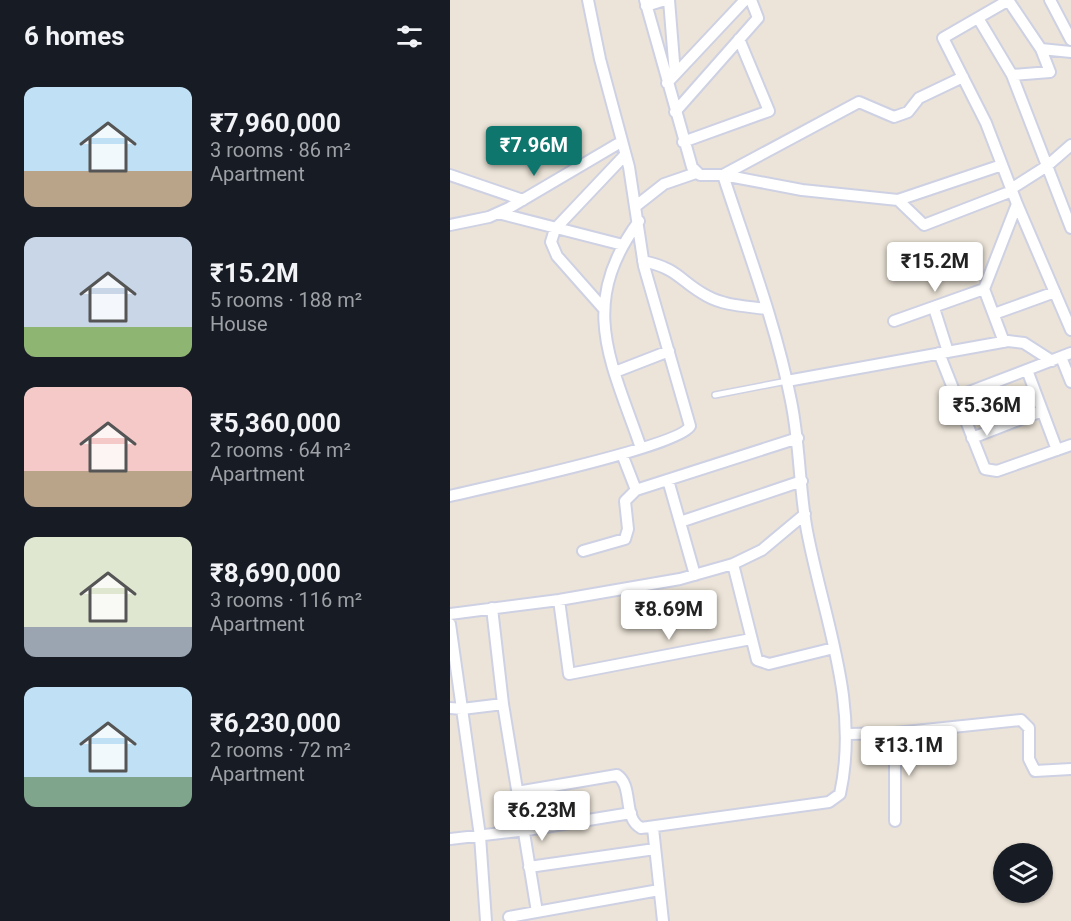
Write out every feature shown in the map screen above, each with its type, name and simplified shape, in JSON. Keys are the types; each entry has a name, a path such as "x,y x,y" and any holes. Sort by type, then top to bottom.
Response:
{"street":[{"path":"450,496 622,454 683,434 690,426 643,261 636,206 588,0"},
{"path":"675,74 667,0 646,3 683,142 696,173"},
{"path":"667,83 746,0"},
{"path":"675,112 758,18 751,0"},
{"path":"1012,75 1050,72 1041,49 1008,0 943,38 986,123 1011,190 1071,330"},
{"path":"1050,0 1071,40"},
{"path":"978,18 1012,75 1071,228"},
{"path":"683,142 769,111 739,39"},
{"path":"1041,49 1071,52"},
{"path":"723,175 859,102 894,117 908,112 919,98 963,76"},
{"path":"450,225 498,213 621,142"},
{"path":"898,200 924,225 1011,190 1047,166 1071,145"},
{"path":"603,308 557,256 551,242 555,229 625,155"},
{"path":"636,206 664,184 696,173 709,176 723,175 802,190 898,200 1002,165"},
{"path":"450,175 523,200"},
{"path":"517,792 617,775 624,784 636,826 653,828 829,802 840,794 848,734 846,705 805,514 798,438 787,381 723,175"},
{"path":"1004,342 984,289 1017,204"},
{"path":"498,213 623,245"},
{"path":"639,221 611,269 603,308 604,335 641,448"},
{"path":"643,261 676,271 706,296 724,303 766,309"},
{"path":"894,321 984,289"},
{"path":"994,314 1055,292"},
{"path":"934,308 943,352 956,397 982,464 990,471 1071,445"},
{"path":"787,381 1004,342 1024,343 1061,357 1071,382"},
{"path":"615,372 669,351"},
{"path":"956,397 1061,357"},
{"path":"1028,370 1057,450"},
{"path":"972,438 1042,411"},
{"path":"583,551 625,539 628,529 625,501 636,490 798,438"},
{"path":"622,454 636,490"},
{"path":"668,480 695,575"},
{"path":"680,522 802,481"},
{"path":"450,614 559,600 695,575 733,564 762,550 805,514"},
{"path":"733,564 754,656 762,664 834,648"},
{"path":"559,600 569,674 751,639"},
{"path":"492,608 503,704 537,912"},
{"path":"450,624 480,836 486,921"},
{"path":"450,708 462,709 503,704"},
{"path":"848,734 895,733 1021,720 1029,728 1029,759 1035,771 1071,769"},
{"path":"895,733 895,821"},
{"path":"450,839 524,831 631,813"},
{"path":"653,828 663,921"},
{"path":"529,867 655,849"},
{"path":"508,917 660,890"}],"lane":[{"path":"715,395 787,381"}]}
